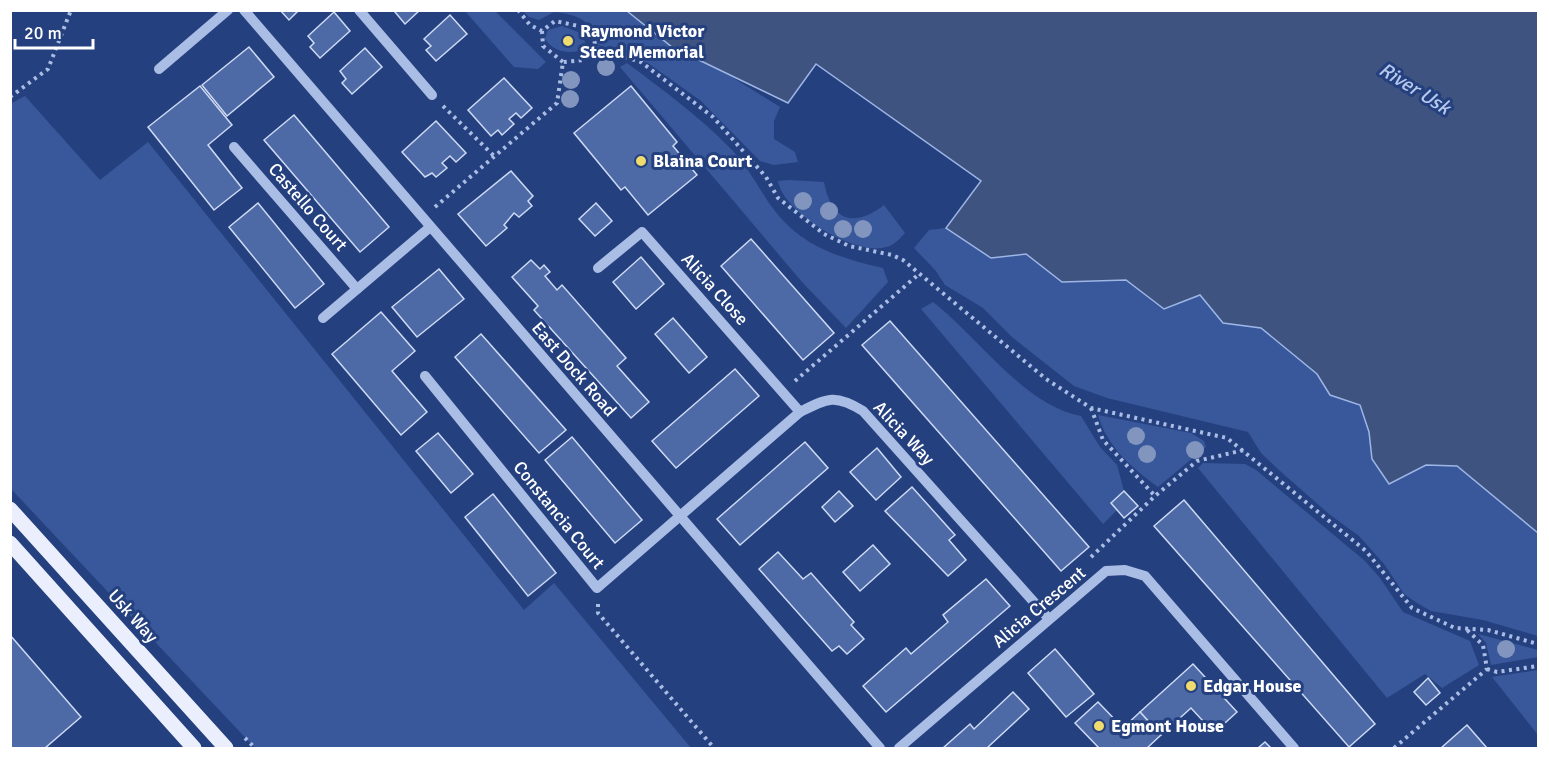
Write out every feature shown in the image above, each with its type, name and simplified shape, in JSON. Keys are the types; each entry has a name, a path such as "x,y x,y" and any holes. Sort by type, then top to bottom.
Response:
{"main road":[{"name":"Usk Way","path":"10,509 226,748"},
{"path":"10,543 194,748"}],"street":[{"path":"159,69 228,10"},
{"name":"East Dock Road","path":"244,10 421,219 880,748"},
{"path":"359,10 432,94"},
{"name":"Castello Court","path":"234,147 357,289"},
{"path":"323,318 429,228"},
{"name":"Alicia Close","path":"598,268 642,232 800,412"},
{"name":"Constancia Court","path":"426,376 597,588 679,515"},
{"name":"Alicia Way","path":"679,515 800,412 825,399 844,399 863,411 1048,619"},
{"name":"Alicia Crescent","path":"899,748 1106,571 1125,570 1145,576 1294,748"}],"path":[{"path":"10,97 48,69 71,10"},
{"path":"518,10 531,25 542,31"},
{"path":"542,31 555,21 579,24 588,28 596,48"},
{"path":"542,31 543,46 563,62 584,60 596,48"},
{"path":"596,48 641,62 713,117 766,177 778,198 824,234 849,246 892,255 919,274 1046,379 1091,408 1205,431 1227,438 1366,551 1412,608 1437,622 1455,628 1488,630 1539,644"},
{"path":"421,219 557,103 563,62"},
{"path":"432,94 494,156"},
{"path":"783,392 919,274"},
{"path":"1091,408 1103,440 1155,496"},
{"path":"1088,560 1155,496 1197,461 1244,450"},
{"path":"597,588 598,613 714,748"},
{"path":"1466,629 1483,645 1487,669"},
{"path":"1487,669 1497,672 1539,666"},
{"path":"1394,748 1487,669"}],"shaded area":[{"path":"1055,10 1538,376 1538,636 1483,620 1431,611 1417,603 1404,594 1384,564 1359,536 1329,514 1280,471 1261,453 1248,432 1107,398 1074,386 1012,337 983,308 945,285 936,271 914,248 929,230 946,228 981,181 816,64 788,103 732,77 780,107 774,121 774,139 795,152 798,162 774,165 760,161 701,101 648,63 598,45 593,30 583,20 554,12 539,20 529,17 523,11"},
{"path":"465,11 495,11 546,62 538,69 514,67"},
{"path":"562,26 581,33 586,44 584,49 574,52 563,51 548,43 545,39 548,30"},
{"path":"627,63 693,114 730,148 790,228 832,253 883,268 888,282 846,328 802,282 620,67"},
{"path":"25,96 100,180 148,142 524,610 554,583 691,748 255,748 11,489 10,104"},
{"path":"778,181 824,182 832,205 845,217 863,217 884,205 905,233 892,245 882,248 869,248 837,237 820,228 792,205"},
{"path":"933,302 1002,368 1040,399 1060,410 1081,416 1100,447 1117,465 1124,491 1111,502 1117,510 1103,524 921,309"},
{"path":"1098,415 1191,433 1204,441 1206,447 1158,487 1130,464 1114,447"},
{"path":"1203,463 1245,464 1256,470 1365,561 1380,578 1403,612 1470,641 1479,665 1442,688 1425,674 1387,698 1198,468"},
{"path":"1478,634 1538,650 1538,657 1491,665 1486,643"},
{"path":"1538,670 1538,735 1492,677"}],"water":[{"name":"River Usk","path":"627,11 1538,11 1538,533 1457,466 1426,465 1389,484 1372,459 1369,432 1360,405 1330,395 1317,374 1261,328 1223,323 1200,295 1164,309 1126,280 1062,282 1026,254 991,258 946,228 981,181 816,64 788,103 672,47"}],"building":[{"path":"280,10 299,10 289,20"},
{"path":"397,10 420,10 405,24 395,12"},
{"path":"334,12 350,31 320,58 310,47 314,43 308,36"},
{"path":"450,15 467,34 436,61 426,50 431,46 424,39"},
{"path":"249,47 274,77 227,116 202,85"},
{"path":"365,48 382,67 352,94 342,83 346,79 340,71"},
{"path":"504,78 532,108 521,118 516,113 509,119 514,124 502,135 498,130 491,136 468,110"},
{"path":"200,86 232,125 208,145 242,188 214,210 148,127"},
{"name":"Blaina Court","path":"631,86 677,142 673,146 697,175 648,215 625,187 621,190 574,133"},
{"path":"294,115 389,227 360,252 264,140"},
{"path":"436,121 466,153 456,162 450,156 442,163 447,168 436,177 432,173 425,177 402,152"},
{"path":"511,171 533,196 528,201 532,206 519,217 514,213 504,225 507,228 486,246 458,214"},
{"path":"258,203 324,284 295,308 229,227"},
{"path":"596,203 612,221 595,236 579,219"},
{"path":"751,239 834,333 803,360 721,266"},
{"path":"641,257 664,284 636,309 613,282"},
{"path":"531,260 540,269 544,265 550,272 545,276 557,290 562,285 626,358 617,366 649,402 631,418 534,310 538,306 512,277"},
{"path":"439,269 464,299 417,337 392,307"},
{"path":"381,312 415,351 392,371 427,412 401,435 332,354"},
{"path":"673,318 707,357 689,373 655,334"},
{"path":"890,321 1089,547 1061,571 862,345"},
{"path":"481,334 566,430 539,453 455,357"},
{"path":"735,369 759,396 676,468 652,441"},
{"path":"438,433 473,474 451,493 416,451"},
{"path":"572,437 642,520 615,543 545,460"},
{"path":"805,442 828,468 740,545 717,519"},
{"path":"877,448 901,477 876,500 850,472"},
{"path":"912,487 955,535 949,540 966,560 948,576 885,511"},
{"path":"839,491 853,506 835,522 822,507"},
{"path":"1124,491 1138,506 1124,518 1111,503"},
{"path":"493,494 556,573 528,596 465,517"},
{"path":"1184,500 1375,724 1349,747 1154,526"},
{"path":"873,545 890,564 860,591 843,572"},
{"path":"778,552 803,579 811,573 854,622 851,625 864,639 847,654 839,646 832,651 759,569"},
{"path":"986,579 1010,606 886,712 863,686 906,648 911,654 948,622 943,615"},
{"path":"10,635 81,717 45,748 10,748"},
{"path":"1055,649 1094,694 1066,717 1028,673"},
{"name":"Edgar House","path":"1193,664 1237,712 1214,733 1191,708 1161,735 1140,712"},
{"path":"1428,678 1440,693 1426,705 1414,692"},
{"path":"1013,692 1029,709 988,747 990,748 943,748 970,724 974,729"},
{"name":"Egmont House","path":"1098,702 1123,728 1140,712 1161,735 1147,748 1099,748 1075,723"},
{"path":"1467,725 1487,748 1441,748"},
{"path":"1265,742 1271,748 1258,748"}],"place":[{"name":"Raymond Victor Steed Memorial","path":"568,41"},
{"name":"Blaina Court","path":"641,161"},
{"name":"Edgar House","path":"1191,686"},
{"name":"Egmont House","path":"1099,726"}]}
